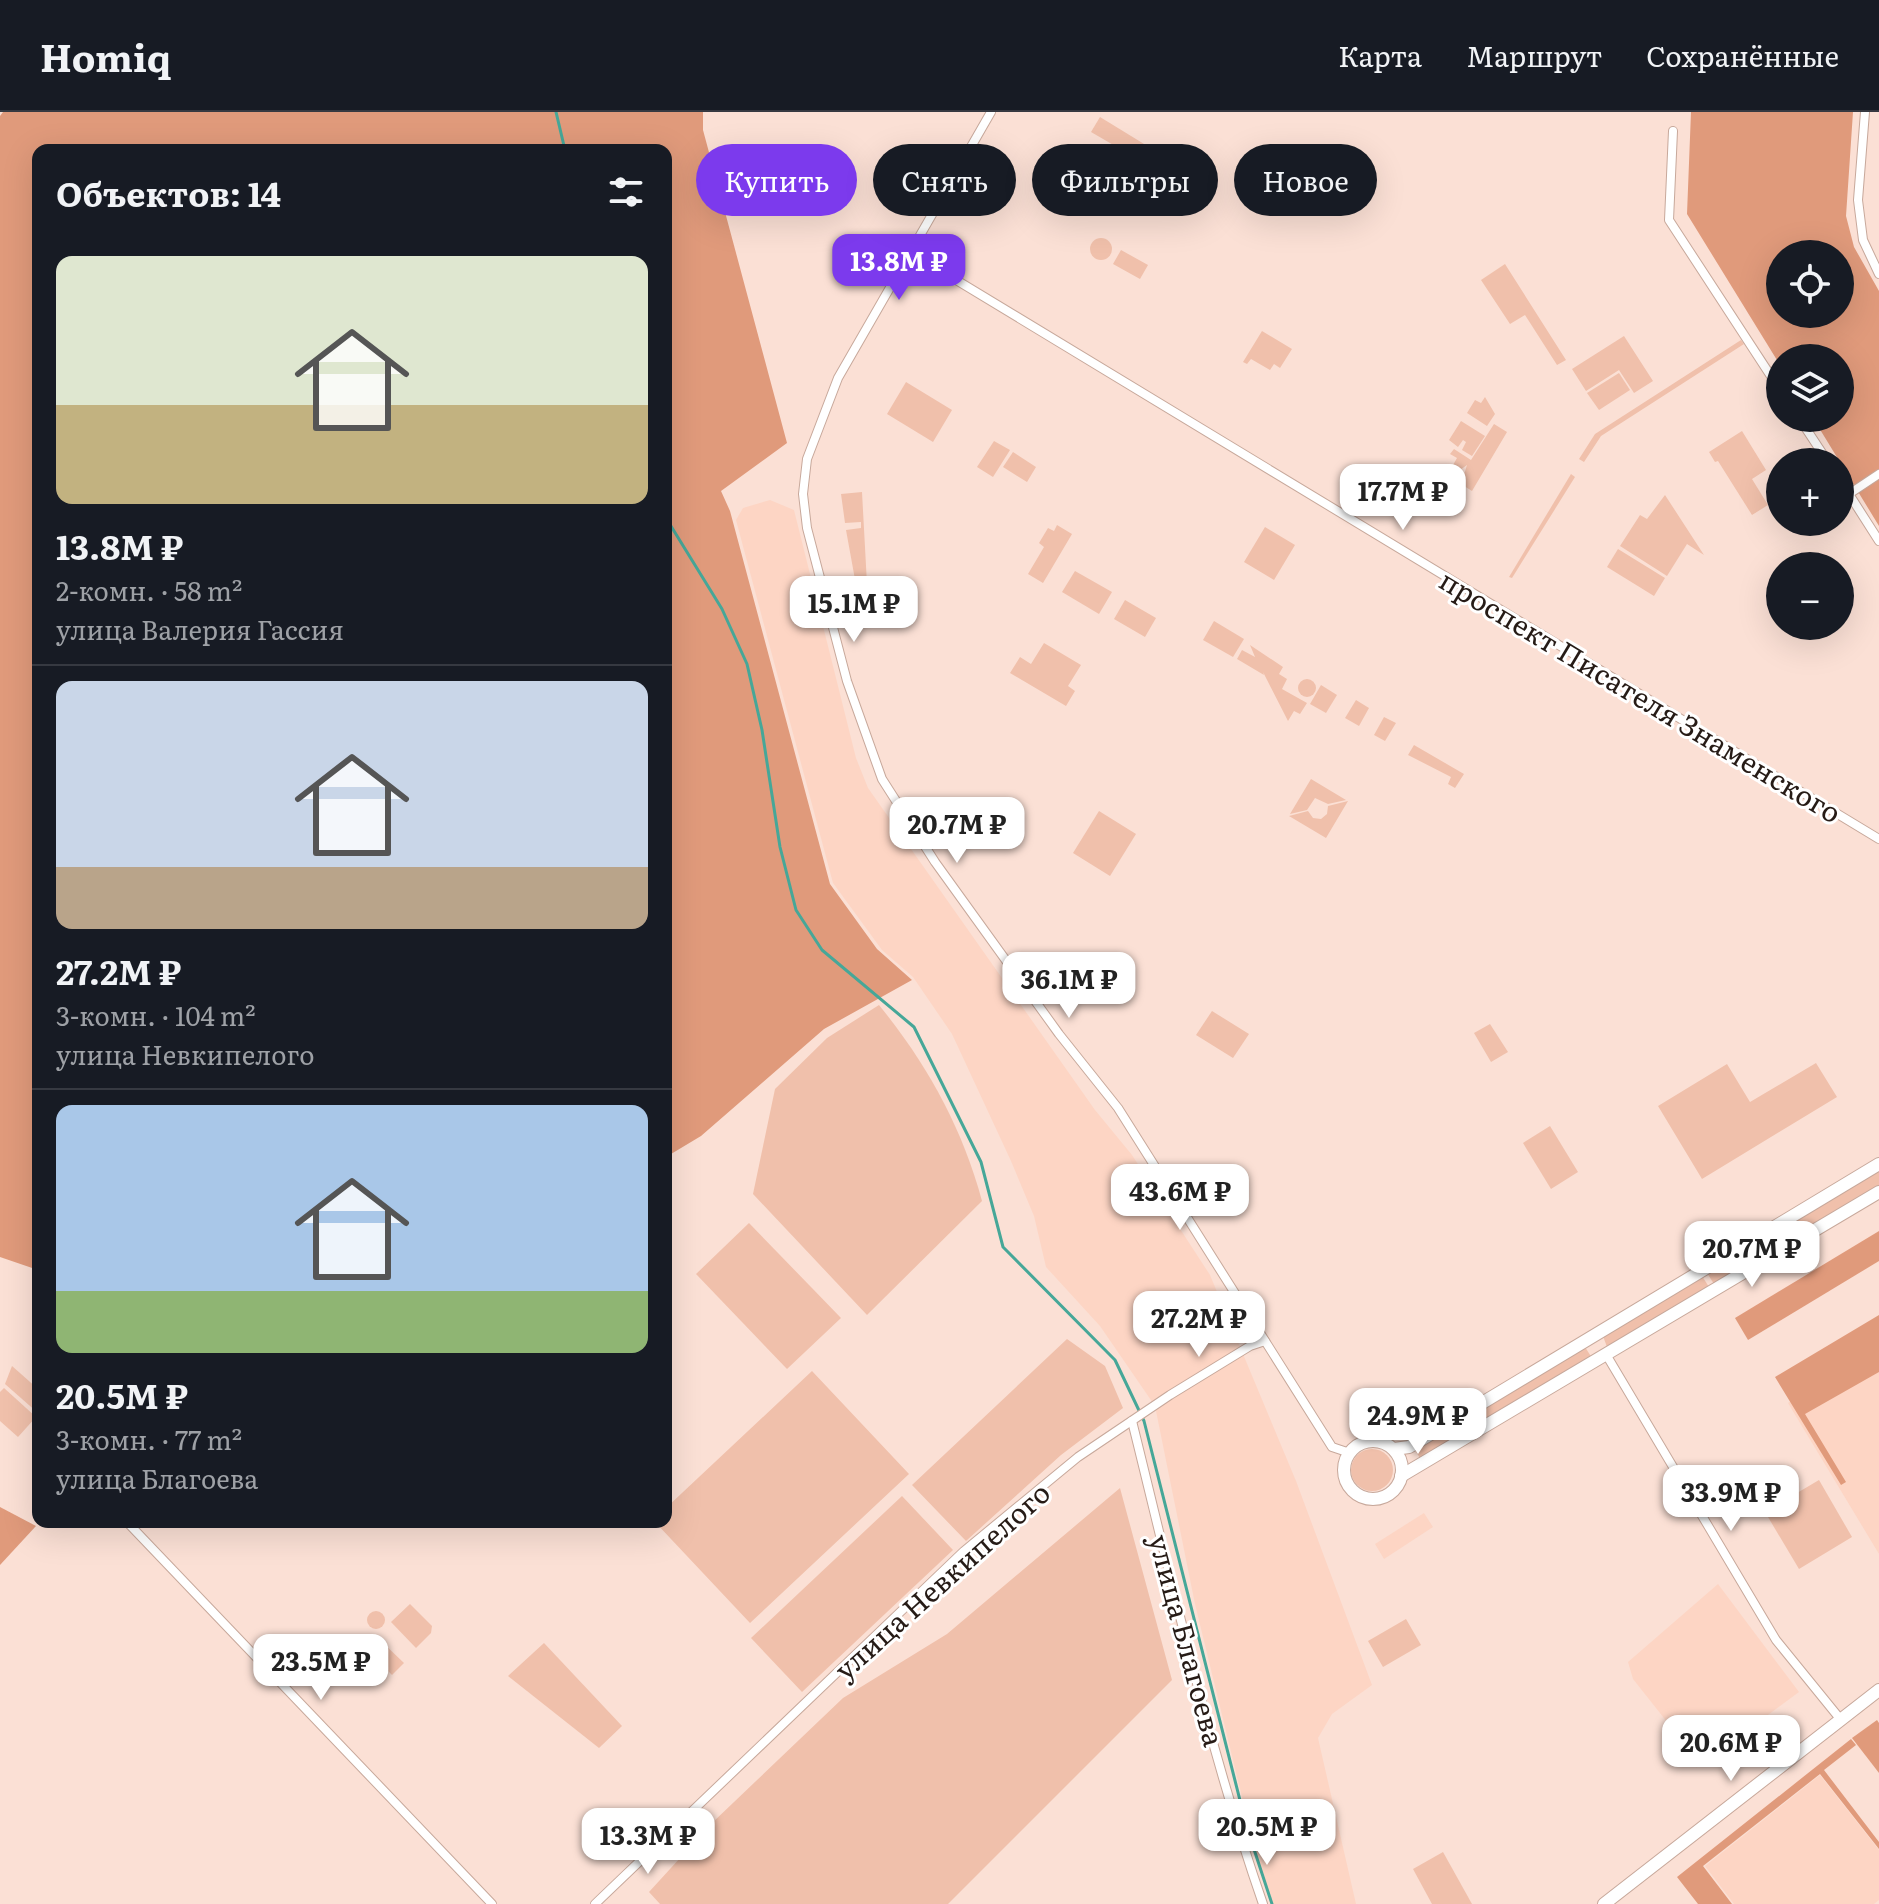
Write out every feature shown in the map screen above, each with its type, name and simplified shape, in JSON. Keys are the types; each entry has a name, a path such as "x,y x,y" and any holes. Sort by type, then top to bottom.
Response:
{"street":[{"path":"991,112 833,389 807,459 803,494 807,528 847,681 869,749 893,797 1042,1011 1118,1108 1332,1447 1350,1453"},
{"path":"1865,112 1858,200 1863,240 1879,274"},
{"path":"1673,131 1669,220 1766,369"},
{"name":"проспект Писателя Знаменского","path":"910,252 1879,839"},
{"path":"1854,491 1879,474"},
{"path":"1854,502 1879,541"},
{"path":"1879,1164 1409,1447 1394,1449 1375,1441 1361,1444 1350,1453 1346,1477 1362,1496 1386,1495 1401,1476 1879,1192"},
{"path":"1598,1331 1606,1356 1776,1640 1841,1720"},
{"path":"1584,1340 1606,1356"},
{"name":"улица Невкипелого","path":"595,1904 964,1551 1078,1457 1250,1346 1265,1341"},
{"name":"улица Благоева","path":"1134,1419 1199,1687 1241,1841 1263,1904"},
{"path":"1394,1449 1401,1462 1401,1476"},
{"path":"133,1528 492,1904"},
{"path":"1604,1904 1879,1690"}],"shaded area":[{"path":"3,112 703,112 707,144 696,144 696,216 726,216 787,443 721,491 730,511 830,884 877,949 912,980 824,1029 701,1136 672,1153 672,144 32,144 32,1268 0,1257 0,116"},
{"path":"1691,112 1853,112 1846,216 1852,240 1766,240 1766,328 1854,328 1854,247 1879,291 1879,526 1854,485 1854,448 1831,448 1822,432 1854,432 1854,344 1767,344 1687,214"},
{"path":"1100,117 1144,144 1112,144 1091,132"},
{"path":"1101,238 1109,241 1112,249 1109,257 1101,260 1093,257 1090,249 1093,241"},
{"path":"1121,250 1148,265 1140,279 1113,264"},
{"path":"1505,264 1566,360 1557,365 1525,315 1510,324 1481,280"},
{"path":"1262,331 1292,349 1280,368 1274,364 1270,370 1251,359 1247,364 1243,362"},
{"path":"1624,336 1653,381 1634,393 1619,370 1586,391 1572,369"},
{"path":"1741,340 1744,344 1601,436 1584,462 1579,459 1595,434"},
{"path":"1619,373 1630,390 1599,410 1587,393"},
{"path":"906,382 952,410 933,442 887,414"},
{"path":"1485,397 1495,414 1487,426 1467,413 1475,400 1481,403"},
{"path":"1461,421 1485,436 1472,456 1462,450 1466,442 1463,440 1458,447 1449,440"},
{"path":"1494,424 1507,432 1472,491 1461,484 1467,465 1460,470 1453,465 1457,458 1450,454 1454,449 1471,460"},
{"path":"1742,431 1766,470 1752,479 1766,506 1752,515 1709,452"},
{"path":"994,441 1010,450 993,477 977,467"},
{"path":"1013,452 1036,467 1027,482 1003,467"},
{"path":"1571,474 1575,477 1512,578 1509,577"},
{"path":"862,492 867,584 856,585 846,530 861,528 861,522 845,523 841,494"},
{"path":"1665,495 1704,555 1687,544 1667,576 1620,546 1640,515 1647,519"},
{"path":"770,500 794,510 856,758 868,788 1095,1110 1132,1155 1210,1275 1296,1481 1372,1685 1332,1714 1318,1738 1356,1904 1272,1904 1260,1871 1195,1604 1155,1406 1100,1326 1046,1267 1034,1216 952,1034 913,977 882,950 833,883 736,520 743,508"},
{"path":"1057,525 1072,534 1043,583 1028,574 1044,547 1039,543 1048,528 1054,531"},
{"path":"1265,527 1295,545 1274,580 1244,562"},
{"path":"1618,549 1665,578 1654,596 1607,567"},
{"path":"1075,571 1112,592 1099,614 1062,592"},
{"path":"1125,600 1156,618 1145,637 1114,619"},
{"path":"1214,621 1244,639 1233,657 1203,640"},
{"path":"1044,643 1081,665 1068,686 1075,691 1066,706 1010,673 1020,657 1031,664"},
{"path":"1250,645 1283,667 1279,674 1287,679 1282,689 1307,703 1300,714 1294,711 1288,721 1263,672 1264,675 1237,659 1242,650 1255,657"},
{"path":"1307,679 1316,688 1307,697 1298,688"},
{"path":"1321,685 1337,695 1326,713 1310,704"},
{"path":"1356,700 1369,708 1359,726 1345,718"},
{"path":"1384,717 1396,723 1385,741 1374,735"},
{"path":"1414,745 1464,774 1455,788 1448,784 1451,777 1408,755"},
{"path":"1311,779 1346,800 1328,804 1315,798 1307,810 1290,814"},
{"path":"1348,801 1326,838 1289,816 1308,811 1313,818 1321,819 1327,814 1328,806"},
{"path":"1099,811 1136,834 1110,876 1073,853"},
{"path":"879,1005 913,1050 941,1097 964,1147 982,1201 867,1315 753,1194 775,1089 827,1038"},
{"path":"1212,1011 1249,1034 1233,1058 1196,1035"},
{"path":"1490,1024 1508,1052 1491,1062 1474,1033"},
{"path":"1816,1063 1837,1097 1702,1179 1658,1106 1727,1064 1750,1102"},
{"path":"1550,1126 1578,1172 1551,1189 1523,1143"},
{"path":"1879,1169 1879,1185 1714,1284 1707,1273"},
{"path":"749,1223 841,1318 787,1369 696,1274"},
{"path":"1879,1231 1879,1261 1748,1340 1735,1318"},
{"path":"1702,1276 1709,1287 1607,1347 1603,1336"},
{"path":"1879,1315 1879,1372 1805,1414 1846,1482 1841,1485 1775,1377"},
{"path":"1067,1339 1105,1366 1123,1408 1061,1455 966,1541 912,1485"},
{"path":"1585,1347 1592,1358 1421,1460 1415,1450"},
{"path":"1879,1348 1879,1554 1788,1403"},
{"path":"12,1366 32,1384 32,1408 5,1384"},
{"path":"812,1371 909,1474 750,1623 661,1528 672,1528 672,1502"},
{"path":"4,1388 32,1413 32,1421 18,1437 0,1421 0,1392"},
{"path":"1372,1449 1387,1455 1393,1470 1387,1485 1372,1491 1357,1485 1351,1470 1357,1455"},
{"path":"1819,1480 1852,1537 1799,1569 1765,1512"},
{"path":"1120,1488 1172,1680 948,1904 660,1904 649,1892 712,1823 843,1698 947,1634"},
{"path":"902,1496 953,1550 802,1692 751,1638"},
{"path":"0,1507 34,1528 0,1565"},
{"path":"1424,1513 1433,1527 1384,1559 1375,1544"},
{"path":"1718,1584 1799,1692 1696,1768 1705,1754 1685,1728 1675,1732 1633,1679 1628,1662"},
{"path":"410,1604 432,1626 431,1633 416,1648 391,1622"},
{"path":"376,1611 385,1620 376,1629 367,1620"},
{"path":"1406,1619 1421,1645 1383,1667 1368,1641"},
{"path":"382,1642 404,1663 392,1675 371,1653"},
{"path":"544,1643 622,1726 599,1748 508,1676"},
{"path":"1877,1720 1879,1723 1879,1773 1852,1738"},
{"path":"1851,1739 1856,1745 1824,1770 1879,1842 1879,1849 1820,1774 1703,1866 1732,1904 1698,1904 1677,1877"},
{"path":"1820,1775 1879,1850 1879,1900 1874,1904 1734,1904 1705,1866"},
{"path":"1443,1852 1472,1904 1432,1904 1413,1869"}],"waterway":[{"path":"556,112 564,144"},
{"path":"672,528 722,609 747,664 762,730 780,847 796,910 822,950 914,1027 981,1162 1003,1247 1115,1360 1144,1421 1247,1828 1272,1904"}]}
